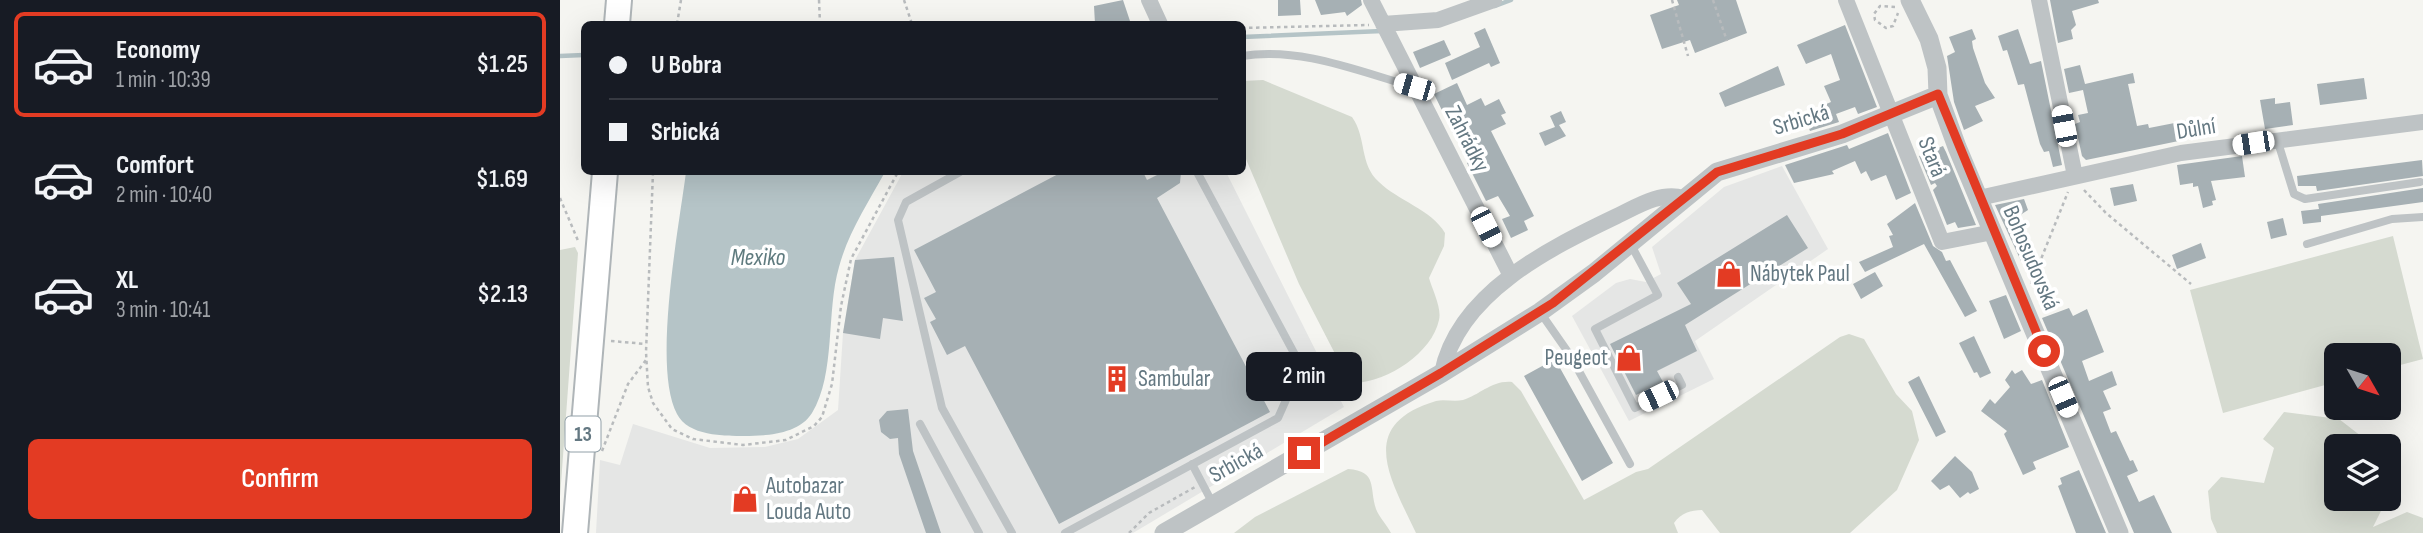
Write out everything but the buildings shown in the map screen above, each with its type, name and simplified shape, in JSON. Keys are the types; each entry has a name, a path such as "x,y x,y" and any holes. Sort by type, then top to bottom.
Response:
{"main road":[{"path":"617,21 620,0"},
{"name":"13","path":"575,533 605,175"}],"street":[{"path":"1149,0 1159,21"},
{"name":"Zahrádky","path":"1371,0 1510,274"},
{"path":"1383,24 1438,20 1494,0"},
{"name":"Stará","path":"1846,0 1942,242 1993,232"},
{"path":"2039,0 2075,176"},
{"name":"Bohosudovská","path":"1904,7 1929,39 1937,68 1938,94 2119,533"},
{"name":"Srbická","path":"1164,533 1441,373 1540,312 1630,243 1709,177 1730,167 1812,144 1938,94"},
{"name":"Důlní","path":"1979,198 2181,153 2423,122"},
{"path":"1441,373 1445,356 1460,332 1510,274 1571,238 1645,203 1673,195 1683,198"}],"lane":[{"path":"1246,55 1272,51 1296,53 1414,87"},
{"path":"2277,139 2294,194 2305,199 2420,182"},
{"path":"955,175 906,202 898,220 942,408 1012,533"},
{"path":"1065,533 1278,418 1301,366 1199,175"},
{"path":"2307,244 2392,219 2423,217"},
{"path":"1630,243 1658,295 1595,329 1635,408 1682,385 1678,377"},
{"path":"1540,312 1570,355 1630,464"},
{"path":"920,424 979,533"},
{"path":"1192,464 1213,504"}],"path":[{"path":"678,21 681,0"},
{"path":"818,0 820,21"},
{"path":"904,0 911,21"},
{"path":"1672,0 1688,55"},
{"path":"1713,0 1727,40"},
{"path":"1885,4 1895,8 1904,7 1893,26 1886,29 1875,20 1876,9 1885,4"},
{"path":"1246,28 1383,24"},
{"path":"653,175 648,387 660,416 671,429 693,439 716,444 764,444 786,440 814,426 827,408 841,306 851,259 896,175"},
{"path":"2075,176 2079,185 2106,214 2191,284"},
{"path":"2023,303 2075,176"},
{"path":"560,198 596,273"},
{"path":"590,338 647,344"},
{"path":"597,461 628,384 647,359"}],"shaded area":[{"path":"1263,80 1352,117 1373,175 1386,188 1432,218 1445,233 1444,246 1429,278 1439,310 1435,332 1418,354 1394,371 1356,383 1346,375 1299,284 1246,159 1246,81"},
{"path":"1782,166 1828,249 1695,341 1714,379 1629,421 1572,316 1616,283 1630,279 1646,282 1661,274 1652,247 1724,187"},
{"path":"901,175 1228,175 1344,407 1133,533 596,533 600,460 620,465 633,424 710,448 765,447 798,439 838,410 843,333 855,260"},
{"path":"2393,236 2423,359 2401,365 2401,343 2324,343 2324,385 2223,413 2190,290"},
{"path":"575,247 578,253 560,497 560,250"},
{"path":"1849,334 1864,339 1896,394 1912,411 1919,440 1897,490 1850,533 1720,533 1702,510 1680,517 1674,523 1678,533 1416,533 1390,473 1386,455 1388,439 1395,424 1411,411 1436,401 1463,400 1492,385 1512,382 1521,391 1584,500 1636,472 1648,469 1840,337"},
{"path":"2284,412 2324,417 2324,420 2340,420 2358,434 2324,434 2324,511 2381,511 2373,527 2407,512 2423,518 2423,533 2217,533 2211,519 2208,491 2221,477 2264,483 2274,448 2263,439"},
{"path":"1348,469 1358,470 1368,477 1376,509 1391,533 1234,533 1255,517"}],"water":[{"name":"Mexiko","path":"686,175 883,175 853,230 839,267 828,361 820,397 806,420 791,430 763,435 717,435 689,427 677,414 670,392 667,364 673,260"}],"waterway":[{"path":"1495,6 1511,0"},
{"path":"1246,37 1382,31"},
{"path":"560,56 581,55"}],"place":[{"name":"Nábytek Paul","path":"1729,274"},
{"name":"Peugeot","path":"1629,358"},
{"name":"Sambular","path":"1117,379"},
{"name":"Autobazar Louda Auto","path":"745,499"}],"route":[{"path":"1304,453 1441,373 1553,303 1594,273 1717,172 1842,134 1938,94 1957,147 2044,351"}]}
